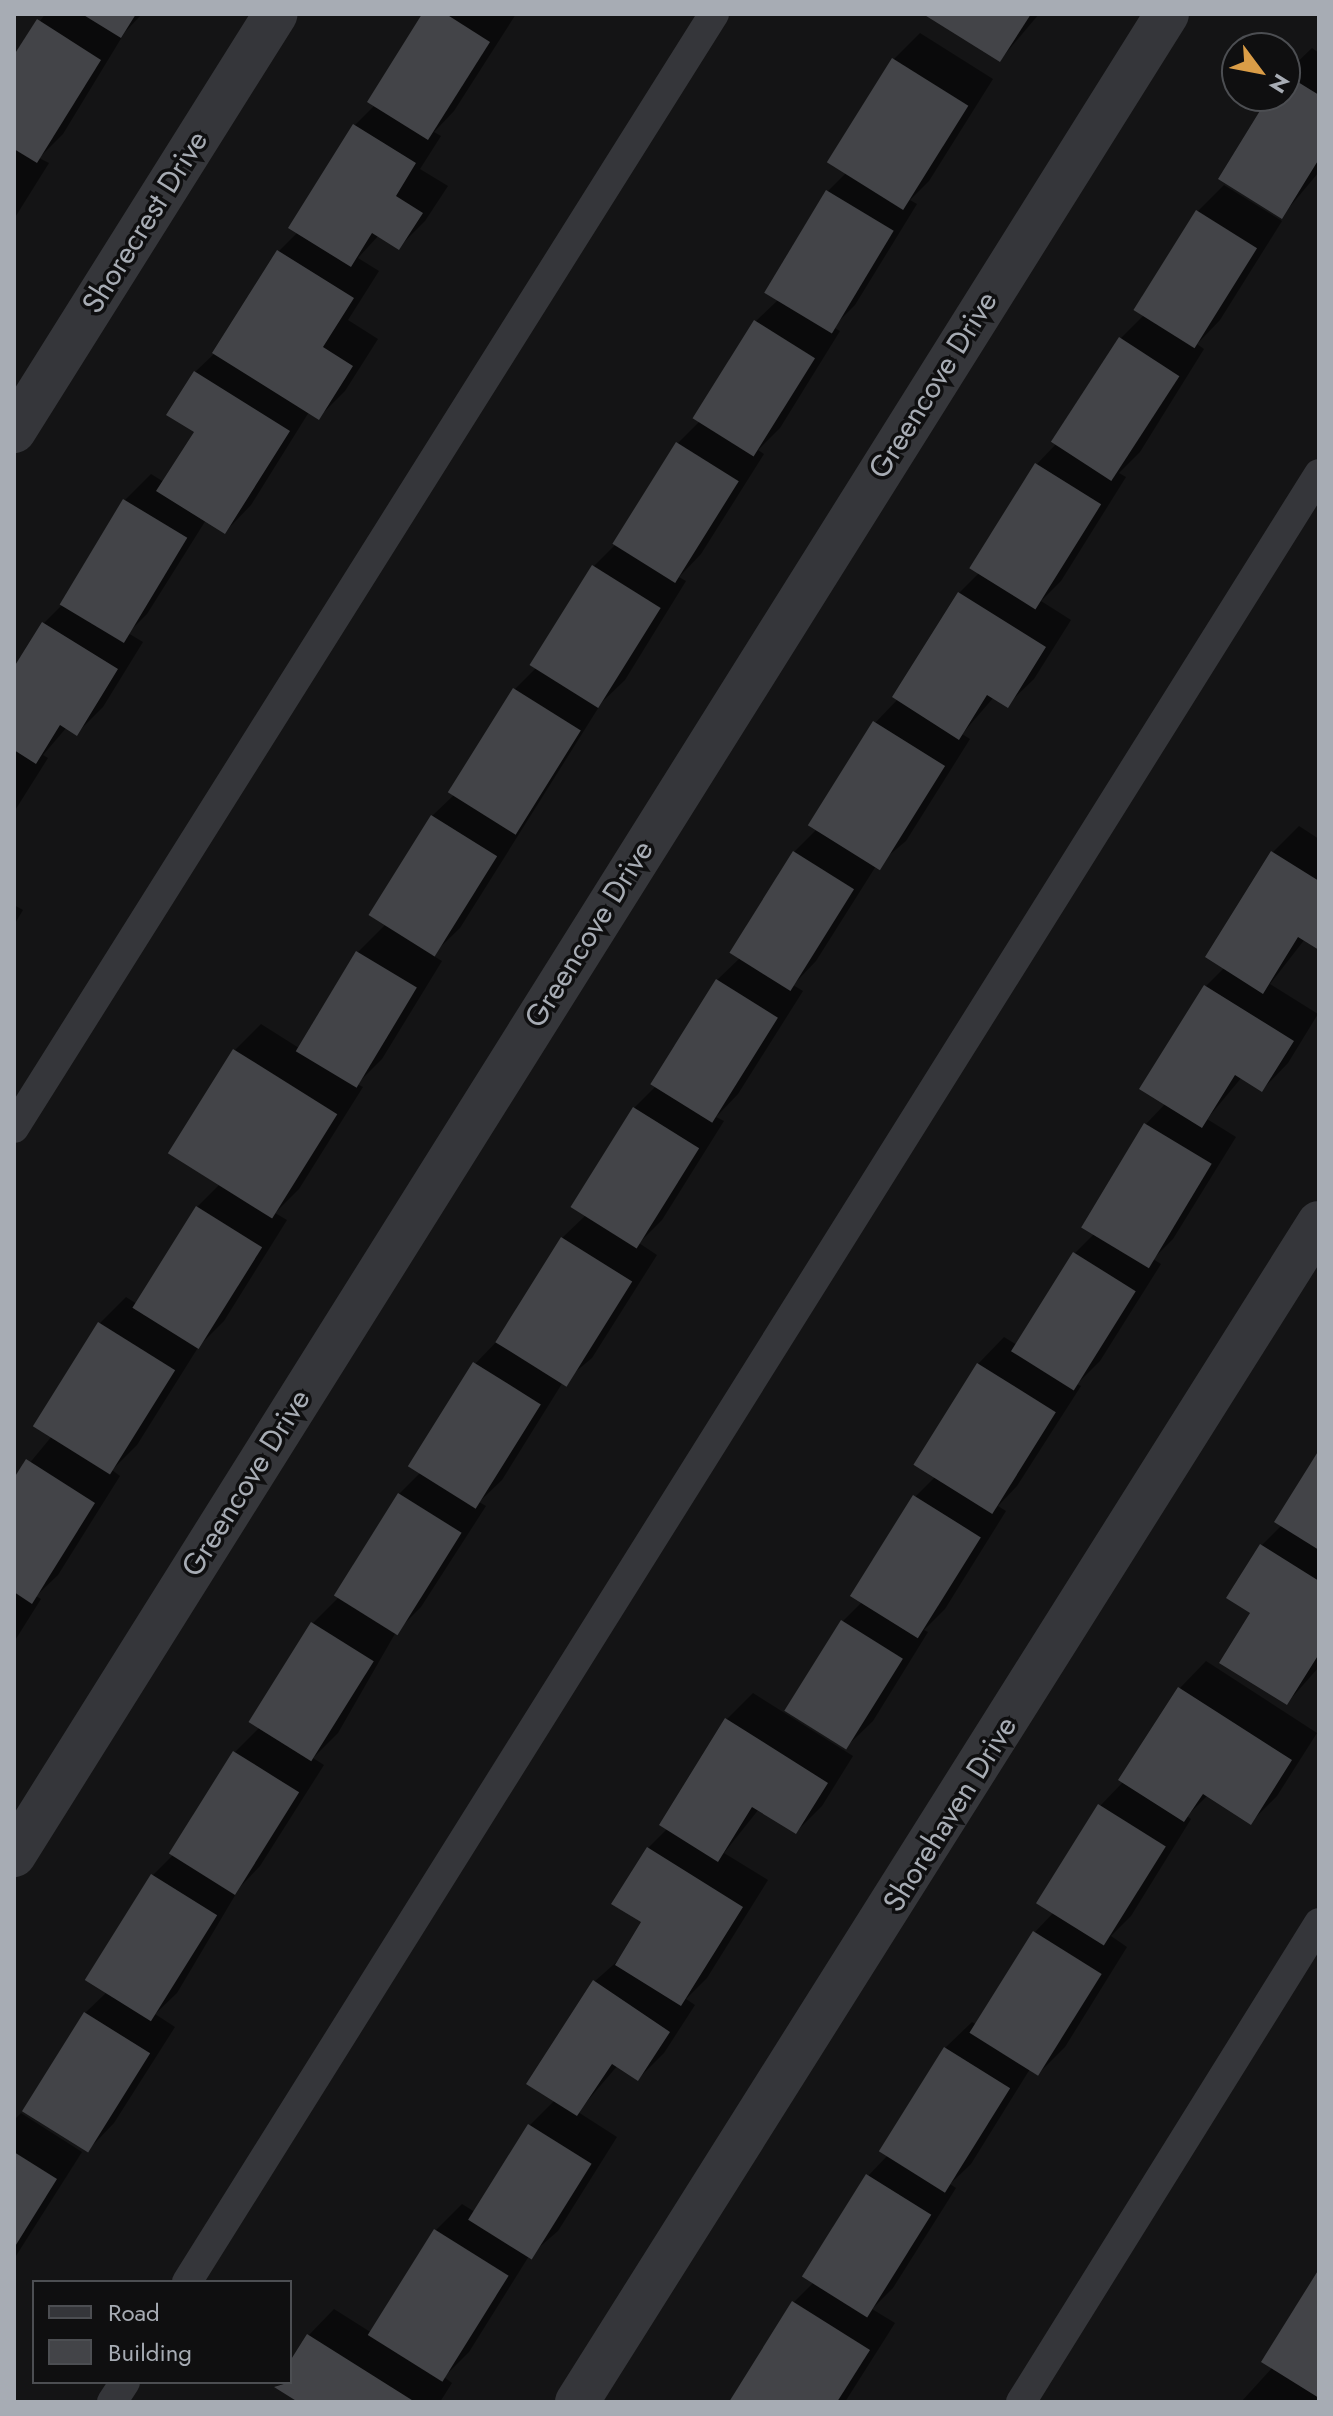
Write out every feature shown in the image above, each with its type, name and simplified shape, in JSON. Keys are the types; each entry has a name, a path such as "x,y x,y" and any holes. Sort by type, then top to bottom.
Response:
{"street":[{"name":"Shorecrest Drive","path":"14,431 276,14"},
{"name":"Greencove Drive","path":"14,1855 1167,14"},
{"name":"Shorehaven Drive","path":"577,2402 1319,1223"}],"lane":[{"path":"14,1128 714,14"},
{"path":"188,2280 1319,474"},
{"path":"1021,2402 1319,1923"},
{"path":"112,2402 124,2384"}],"building":[{"path":"82,14 136,14 121,38"},
{"path":"422,14 446,14 490,42 428,140 367,102"},
{"path":"923,14 1031,14 1000,62"},
{"path":"37,19 101,60 37,163 14,149 14,55"},
{"path":"892,58 968,106 903,210 827,162"},
{"path":"1301,84 1319,95 1319,159 1282,219 1218,179 1259,112 1301,112"},
{"path":"353,124 416,163 396,196 423,213 399,250 372,233 351,267 288,228"},
{"path":"826,190 894,231 832,334 764,293"},
{"path":"1196,210 1257,248 1195,348 1133,310"},
{"path":"277,250 354,298 323,347 353,366 319,420 212,353"},
{"path":"754,320 815,358 754,457 693,418"},
{"path":"1119,337 1179,376 1111,481 1051,442"},
{"path":"194,371 290,431 225,534 156,491 194,432 166,415"},
{"path":"676,442 739,481 675,583 612,544"},
{"path":"1035,463 1101,504 1035,609 969,568"},
{"path":"123,499 187,538 124,643 60,604"},
{"path":"592,565 661,608 598,708 529,665"},
{"path":"958,592 1046,647 1008,708 987,695 959,740 892,697"},
{"path":"42,622 118,669 77,736 60,725 36,764 14,750 14,667"},
{"path":"513,688 581,730 516,835 448,792"},
{"path":"873,721 945,766 880,870 808,825"},
{"path":"431,815 497,856 435,956 368,915"},
{"path":"793,851 854,889 790,991 729,953"},
{"path":"1271,851 1319,881 1319,950 1298,937 1263,994 1205,957"},
{"path":"356,951 417,988 357,1088 296,1051"},
{"path":"716,979 778,1018 712,1123 650,1084"},
{"path":"1204,985 1294,1041 1262,1092 1235,1075 1202,1128 1139,1089"},
{"path":"233,1049 337,1114 272,1218 168,1153"},
{"path":"633,1107 699,1148 637,1248 570,1207"},
{"path":"1144,1123 1212,1164 1149,1268 1081,1228"},
{"path":"196,1206 262,1247 199,1349 132,1308"},
{"path":"561,1237 632,1282 567,1387 495,1342"},
{"path":"1073,1252 1136,1291 1074,1390 1011,1351"},
{"path":"98,1322 175,1370 110,1475 33,1426"},
{"path":"473,1362 541,1404 476,1509 408,1466"},
{"path":"977,1363 1056,1412 992,1514 913,1465"},
{"path":"1319,1450 1319,1550 1274,1522"},
{"path":"26,1459 95,1503 32,1604 14,1592 14,1478"},
{"path":"398,1493 462,1533 397,1635 334,1596"},
{"path":"913,1495 981,1537 918,1638 850,1596"},
{"path":"1260,1544 1319,1581 1319,1654 1287,1705 1219,1663 1250,1613 1226,1598"},
{"path":"841,1620 903,1659 846,1749 784,1711"},
{"path":"311,1622 374,1661 311,1761 248,1722"},
{"path":"1178,1687 1292,1760 1251,1825 1203,1794 1184,1822 1118,1780"},
{"path":"725,1718 828,1783 796,1834 752,1807 718,1862 659,1825"},
{"path":"233,1751 299,1792 235,1895 169,1854"},
{"path":"1098,1804 1166,1846 1104,1946 1036,1903"},
{"path":"647,1847 743,1907 681,2006 615,1965 641,1922 611,1904"},
{"path":"151,1874 217,1915 151,2021 85,1980"},
{"path":"1033,1931 1102,1974 1038,2076 969,2033"},
{"path":"593,1980 670,2032 638,2081 612,2064 577,2116 526,2084"},
{"path":"84,2012 150,2053 88,2153 22,2111"},
{"path":"944,2047 1010,2088 945,2193 879,2151"},
{"path":"528,2124 592,2164 532,2260 468,2220"},
{"path":"14,2152 57,2179 14,2248"},
{"path":"866,2174 931,2215 867,2317 802,2277"},
{"path":"434,2229 509,2276 442,2382 368,2335"},
{"path":"1319,2269 1319,2398 1261,2362"},
{"path":"792,2301 870,2350 837,2402 729,2402"},
{"path":"307,2334 415,2402 298,2402 274,2387 292,2384 292,2358"}]}
